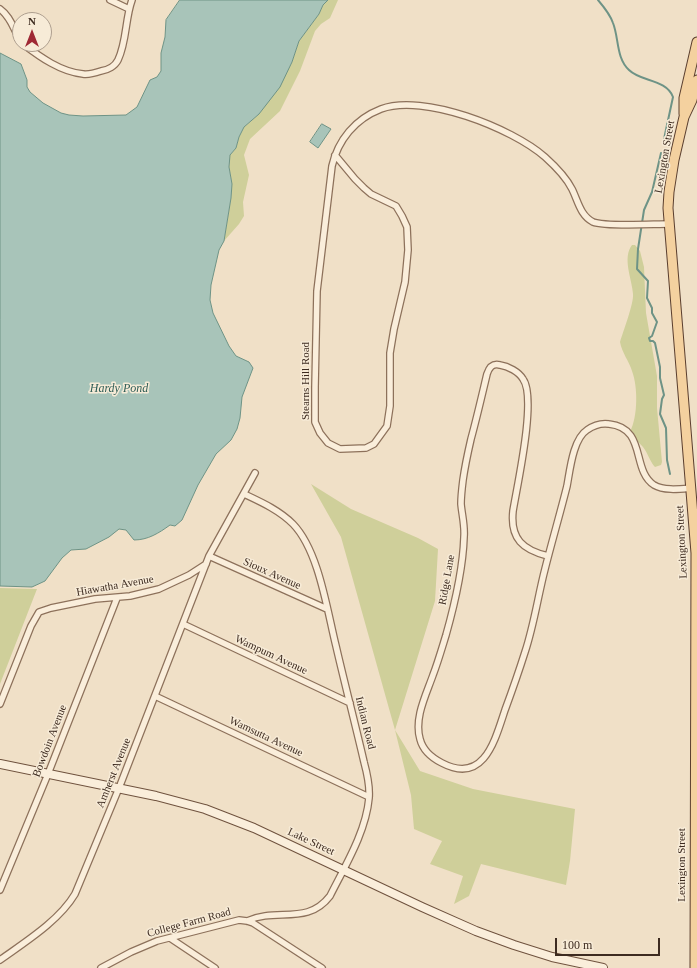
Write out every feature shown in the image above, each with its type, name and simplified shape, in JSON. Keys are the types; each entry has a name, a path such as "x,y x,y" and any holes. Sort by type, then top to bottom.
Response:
{"main road":[{"name":"Lexington Street","path":"684,117 684,98 697,42"},
{"name":"Lexington Street","path":"695,968 695,510 691,488 669,224 669,192 671,175 684,117 692,100 697,80"}],"street":[{"path":"110,0 129,9"},
{"path":"35,52 52,64 66,70 83,74 104,71 112,67 118,61 132,0"},
{"path":"0,9 12,24"},
{"name":"Stearns Hill Road","path":"335,155 355,179 371,194 396,206 407,227 408,250 405,282 390,353 390,406 387,426 374,444 366,448 340,449 328,443 320,433 315,422 314,402 317,292 332,166 335,155 340,142 353,126 366,116 382,108 402,105 441,109 468,116 510,134 545,157 562,174 572,189 584,215 594,222 669,224"},
{"name":"Ridge Lane","path":"548,556 529,549 516,537 513,529 512,511 525,440 528,394 523,378 517,373 499,364 493,365 489,368 487,374 464,471 461,504 464,540 454,602 442,648 419,717 420,739 430,756 438,762 455,768 469,768 477,765 488,753 497,733 525,653 576,444 584,431 598,425 615,425 628,433 636,445 642,468 646,477 652,484 660,488 691,488"},
{"path":"206,564 255,473"},
{"name":"Indian Road","path":"244,494 281,514 293,524 304,538 316,564 366,772 369,797 363,825 330,896 318,908 301,914 260,916 247,921"},
{"name":"Sioux Avenue","path":"210,556 327,609"},
{"name":"Hiawatha Avenue","path":"0,704 34,619 39,612 95,599 116,598 158,589 173,583 206,564"},
{"name":"Amherst Avenue","path":"0,960 56,917 69,903 84,874 119,788 206,564"},
{"name":"Bowdoin Avenue","path":"0,890 48,774 116,598"},
{"name":"Wampum Avenue","path":"183,624 350,703"},
{"name":"Wamsutta Avenue","path":"155,696 369,797"},
{"name":"Lake Street","path":"0,764 171,799 223,815 260,830 422,908 476,931 544,955 579,965 603,968"},
{"name":"College Farm Road","path":"101,968 144,946 232,921 247,921 322,968"},
{"path":"170,938 215,968"}],"green space":[{"path":"328,0 338,0 330,18 321,24 315,31 300,71 280,111 250,139 244,155 249,175 243,202 244,216 224,241 232,184 229,167 230,155 236,148 244,127 259,114 292,62 299,41"},
{"path":"632,245 635,245 640,251 644,267 646,313 657,376 657,408 662,462 661,465 655,467 645,449 630,432 635,418 636,393 631,367 622,350 620,342 633,298 628,269 629,250"},
{"path":"311,484 351,509 418,538 438,549 435,601 395,730 341,537"},
{"path":"0,588 37,589 0,684"},
{"path":"395,730 420,771 473,789 575,809 566,885 481,864 469,896 454,904 463,876 430,864 442,841 414,829 411,795"}],"water":[{"name":"Hardy Pond","path":"180,0 328,0 299,41 292,62 280,87 259,114 244,127 236,148 230,155 229,167 232,184 231,198 224,241 219,250 211,285 210,300 213,313 229,346 236,356 249,362 253,368 242,397 240,418 237,429 231,440 216,454 198,485 182,520 175,526 170,525 153,536 139,540 134,540 126,530 119,529 109,537 86,549 71,550 62,558 45,581 32,587 0,586 0,53 21,64 27,80 27,87 30,92 43,103 61,113 83,116 126,115 137,107 150,80 157,77 161,71 161,53 165,37 166,20"},
{"path":"322,124 331,129 318,148 310,142"}],"waterway":[{"path":"598,0 612,20 620,54 625,65 634,74 665,87 670,91 673,97 664,139"},
{"path":"661,153 652,192 644,210 638,249 637,269 648,281 647,298 657,322 652,336 649,338 650,341 655,343 660,367 660,378 664,395 660,414 666,428 667,460 670,474"}]}
